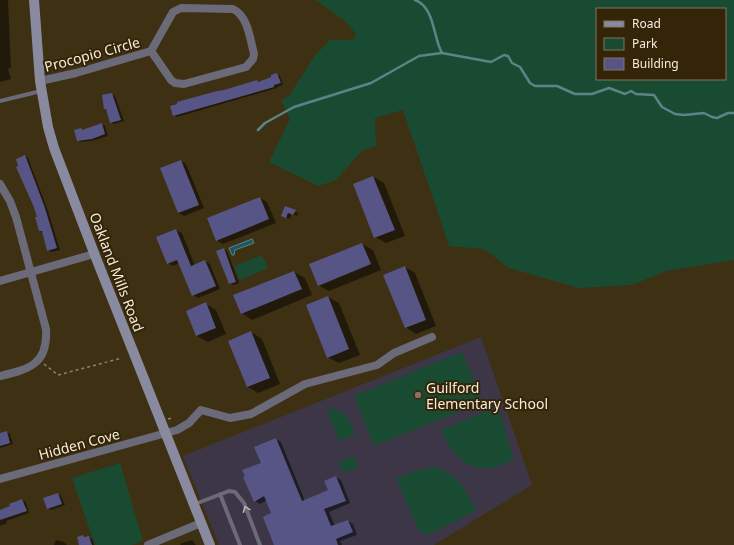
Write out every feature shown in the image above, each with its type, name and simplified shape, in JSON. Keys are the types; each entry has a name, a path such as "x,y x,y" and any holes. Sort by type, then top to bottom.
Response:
{"street":[{"name":"Oakland Mills Road","path":"34,0 40,86 54,148 94,254 165,433 195,504 210,545"},
{"name":"Procopio Circle","path":"40,86 76,73 150,51 173,12 177,9 233,9 238,12 245,21 254,54 253,59 246,67 184,84 175,83 171,80 150,51"},
{"path":"0,184 10,201 16,217 46,329 46,346 39,360 32,366 20,371 0,376"},
{"path":"0,281 94,254"},
{"name":"Hidden Cove","path":"0,479 165,433 189,423 201,410 230,418 251,414 305,384 377,364 394,353 432,337"},
{"path":"148,545 201,523"}],"lane":[{"path":"0,101 40,86"},
{"path":"195,504 229,491 235,492 240,496 260,545"},
{"path":"220,494 240,545"}],"path":[{"path":"39,360 58,375 122,358"}],"shaded area":[{"name":"Guilford Elementary School","path":"481,337 532,485 434,545 219,545 183,456"}],"green space":[{"path":"316,0 734,0 734,260 666,271 632,285 579,288 509,268 484,249 449,246 403,110 375,118 376,146 362,151 336,180 318,186 269,162 290,119 281,100 289,96 316,54 330,40 353,40 356,34 346,22"},
{"path":"262,255 268,268 240,280 234,266"},
{"path":"462,352 483,402 374,446 354,396"},
{"path":"334,408 347,416 355,434 339,441 327,411"},
{"path":"491,409 499,411 514,459 494,467 476,467 468,464 455,453 449,446 441,430"},
{"path":"354,456 358,467 343,473 339,462"},
{"path":"120,463 143,541 131,545 95,545 72,478"},
{"path":"437,467 451,475 461,484 476,511 427,535 419,531 396,478 422,469"}],"water":[{"path":"252,239 254,243 235,250 234,255 232,255 229,248"}],"building":[{"path":"277,73 281,83 274,85 274,87 173,116 170,106 177,104 177,102 257,80 258,82"},
{"path":"112,93 121,120 110,123 106,109 104,109 102,95"},
{"path":"102,123 105,134 92,139 77,141 74,130 81,128 82,130"},
{"path":"25,155 45,208 57,248 47,251 42,231 39,231 33,205 16,167 18,166 16,159"},
{"path":"181,160 199,205 178,213 160,168"},
{"path":"373,176 395,230 374,238 353,184"},
{"path":"260,197 269,219 216,241 207,218"},
{"path":"285,206 296,210 293,215 288,213 286,218 281,216"},
{"path":"176,229 191,266 205,260 216,286 192,296 177,260 167,264 156,237"},
{"path":"362,243 371,264 318,286 309,264"},
{"path":"224,248 236,282 229,284 216,251"},
{"path":"405,266 426,320 405,328 383,275"},
{"path":"294,271 302,289 241,314 233,295"},
{"path":"328,296 349,349 327,358 306,305"},
{"path":"206,302 216,328 196,336 186,311"},
{"path":"251,331 270,378 247,387 228,341"},
{"path":"7,431 10,443 0,446 0,433"},
{"path":"276,438 302,501 328,490 324,481 336,476 346,501 324,509 331,526 348,520 353,532 336,539 338,545 274,545 263,517 271,513 264,496 254,502 243,477 245,476 242,470 261,463 254,447"},
{"path":"58,493 62,504 47,509 43,498"},
{"path":"22,499 27,511 0,520 0,510 10,506 9,504"},
{"path":"83,535 84,537 89,536 92,545 79,545 77,537"}],"waterway":[{"path":"415,0 422,4 430,16 442,53"},
{"path":"258,130 265,123 294,107 371,83 419,56 442,53 491,62 504,55 508,56 512,63 520,67 530,83 535,86 557,86 575,94 592,94 609,88 625,94 631,91 636,94 654,95 662,107 675,114 684,115 704,113 717,118 728,113 734,113"}],"place":[{"name":"Guilford Elementary School","path":"418,395"}]}
